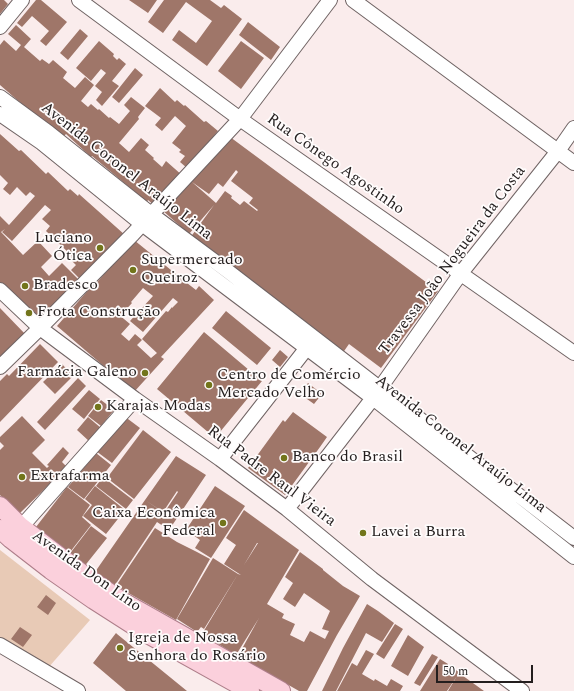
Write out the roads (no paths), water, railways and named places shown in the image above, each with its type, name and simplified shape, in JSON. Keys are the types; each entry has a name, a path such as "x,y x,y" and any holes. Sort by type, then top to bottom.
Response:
{"main road":[{"name":"Avenida Don Lino","path":"0,506 11,532 51,570 138,628 250,691"},
{"name":"Avenida Don Lino","path":"11,532 85,576 120,600 281,691"}],"street":[{"path":"0,27 22,0"},
{"name":"Rua Cônego Agostinho","path":"79,0 240,119 574,353"},
{"path":"0,367 146,219 240,119 330,0"},
{"path":"353,0 574,163"},
{"name":"Avenida Coronel Araújo Lima","path":"0,97 46,138 146,219 225,277 461,459 574,538"},
{"name":"Avenida Coronel Araújo Lima","path":"0,114 46,138"},
{"name":"Travessa João Nogueira da Costa","path":"287,509 377,393 461,273 558,151 574,128"},
{"name":"Rua Padre Raul Vieira","path":"0,290 40,328 287,509 372,579 522,691"},
{"path":"220,459 311,343"},
{"path":"11,532 135,399"},
{"name":"Avenida Coronel Araújo Lima","path":"461,459 542,532 574,557"},
{"path":"542,532 550,520"},
{"path":"0,645 78,691"}],"place":[{"name":"Luciano Ótica","path":"100,248"},
{"name":"Supermercado Queiroz","path":"133,270"},
{"name":"Bradesco","path":"25,286"},
{"name":"Frota Construção","path":"29,313"},
{"name":"Farmácia Galeno","path":"145,373"},
{"name":"Centro de Comércio Mercado Velho","path":"209,385"},
{"name":"Karajas Modas","path":"98,407"},
{"name":"Banco do Brasil","path":"284,458"},
{"name":"Extrafarma","path":"22,477"},
{"name":"Caixa Econômica Federal","path":"223,523"},
{"name":"Lavei a Burra","path":"363,533"},
{"name":"Igreja de Nossa Senhora do Rosário","path":"120,648"}]}
